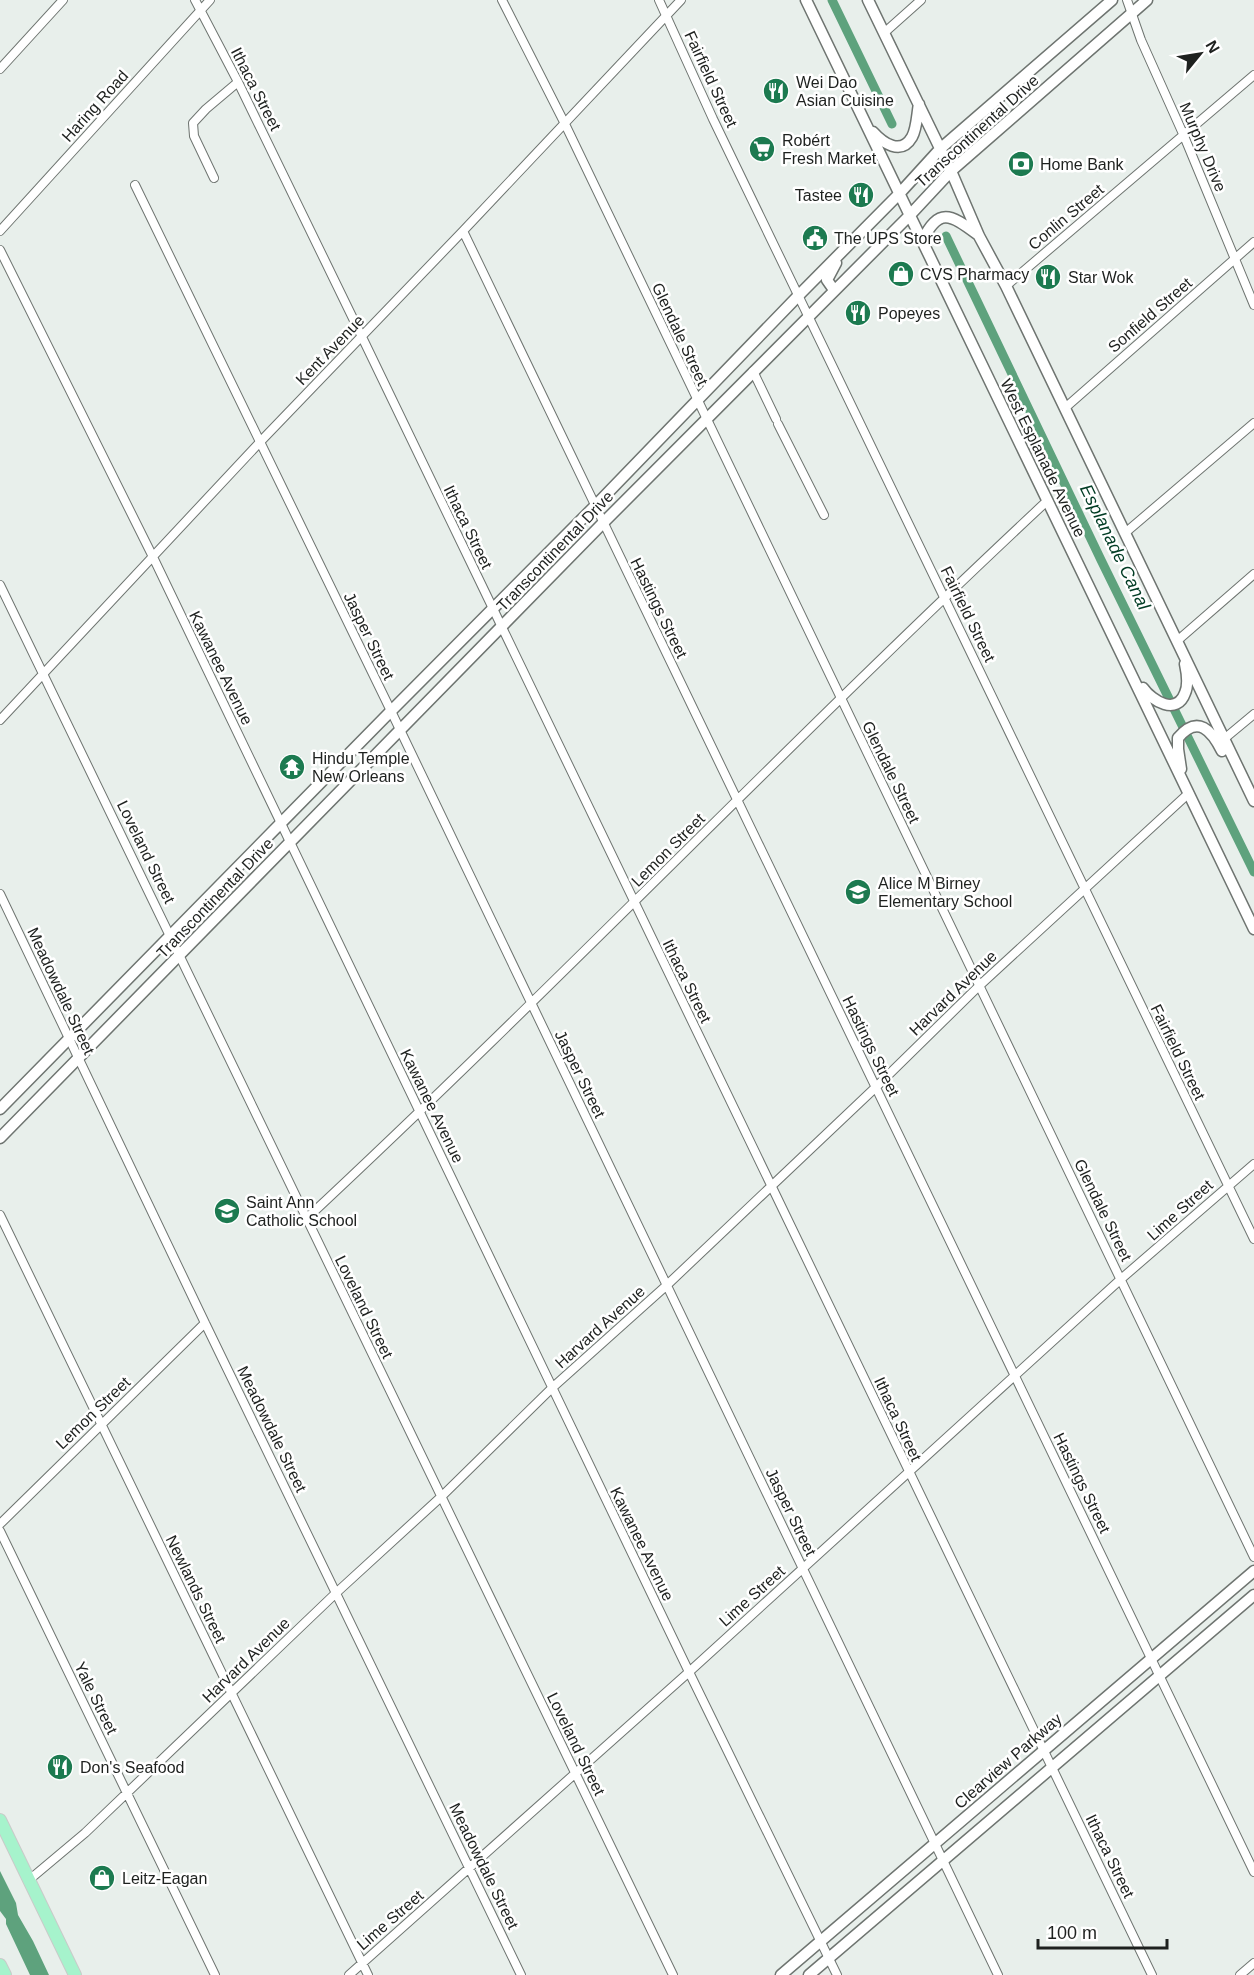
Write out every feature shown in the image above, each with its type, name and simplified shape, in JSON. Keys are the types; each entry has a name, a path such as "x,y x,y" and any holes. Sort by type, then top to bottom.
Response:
{"main road":[{"name":"West Esplanade Avenue","path":"806,0 1254,929"},
{"path":"868,0 951,171 979,236 1006,286 1254,803"},
{"name":"Transcontinental Drive","path":"0,1109 595,506 940,149 1112,0"},
{"name":"Transcontinental Drive","path":"0,1138 951,171 1147,0"},
{"path":"866,126 884,144 897,147 905,144 912,137 919,104"},
{"path":"922,240 933,222 939,217 948,217 961,222 979,236"},
{"path":"834,290 827,277 835,266 836,257"},
{"path":"1126,663 1150,697 1161,704 1173,705 1182,699 1186,692 1187,677 1183,654"},
{"path":"1183,781 1178,738 1186,730 1199,726 1214,735 1244,794 1254,803"},
{"name":"Clearview Parkway","path":"781,1975 1254,1570"},
{"name":"Clearview Parkway","path":"809,1975 1254,1595"},
{"path":"0,1820 75,1975"},
{"path":"0,1836 15,1851"},
{"path":"0,1965 5,1975"}],"street":[{"path":"0,69 63,0"},
{"name":"Ithaca Street","path":"195,0 238,82 362,337 1152,1975"},
{"name":"Haring Road","path":"0,231 210,0"},
{"name":"Glendale Street","path":"502,0 565,124 1254,1557"},
{"name":"Fairfield Street","path":"659,0 713,119 1254,1239"},
{"name":"Kent Avenue","path":"0,720 260,442 681,0"},
{"path":"884,33 921,0"},
{"name":"Murphy Drive","path":"1127,0 1141,40 1184,136 1254,305"},
{"name":"Conlin Street","path":"1006,286 1254,75"},
{"path":"214,178 194,136 193,123 238,82"},
{"name":"Jasper Street","path":"135,185 391,711 998,1975"},
{"name":"Hastings Street","path":"463,231 1254,1872"},
{"name":"Sonfield Street","path":"1065,408 1254,242"},
{"name":"Kawanee Avenue","path":"0,250 153,557 837,1975"},
{"path":"753,372 824,515"},
{"path":"1125,533 1254,423"},
{"name":"Lemon Street","path":"306,1219 420,1113 840,698 1047,501"},
{"path":"1177,640 1254,574"},
{"name":"Loveland Street","path":"0,585 674,1975"},
{"path":"1224,739 1254,714"},
{"name":"Harvard Avenue","path":"29,1881 85,1833 336,1593 442,1496 552,1388 667,1285 979,986 1189,793"},
{"name":"Meadowdale Street","path":"0,894 521,1975"},
{"name":"Lime Street","path":"349,1975 689,1672 1121,1280 1254,1164"},
{"name":"Newlands Street","path":"0,1215 368,1975"},
{"name":"Lemon Street","path":"0,1524 205,1323"},
{"name":"Yale Street","path":"0,1531 215,1975"},
{"path":"1240,1975 1254,1963"}],"shaded area":[{"path":"0,1871 16,1903 18,1915 49,1975 30,1975 6,1924 6,1919 0,1911"}],"waterway":[{"name":"Esplanade Canal","path":"832,0 892,124"},
{"name":"Esplanade Canal","path":"946,236 1254,872"}],"place":[{"name":"Wei Dao Asian Cuisine","path":"776,91"},
{"name":"Robért Fresh Market","path":"762,149"},
{"name":"Home Bank","path":"1021,164"},
{"name":"Tastee","path":"861,195"},
{"name":"The UPS Store","path":"815,238"},
{"name":"CVS Pharmacy","path":"901,274"},
{"name":"Star Wok","path":"1048,277"},
{"name":"Popeyes","path":"858,313"},
{"name":"Hindu Temple New Orleans","path":"292,767"},
{"name":"Alice M Birney Elementary School","path":"858,892"},
{"name":"Saint Ann Catholic School","path":"227,1211"},
{"name":"Don's Seafood","path":"60,1767"},
{"name":"Leitz-Eagan","path":"102,1878"}]}
